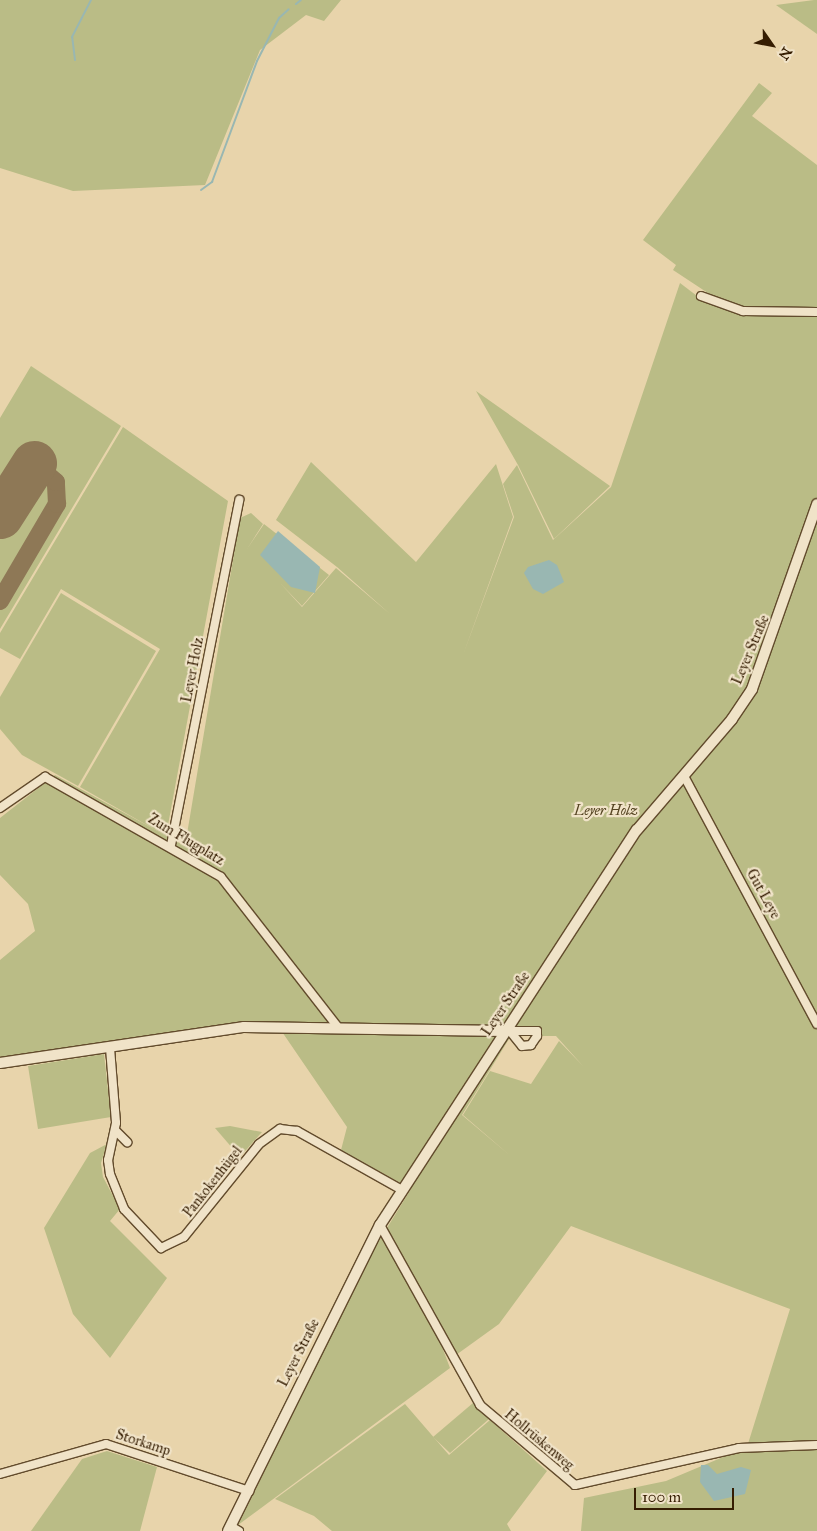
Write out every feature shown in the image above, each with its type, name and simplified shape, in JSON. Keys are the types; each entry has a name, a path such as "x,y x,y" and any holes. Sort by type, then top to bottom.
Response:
{"street":[{"path":"701,296 743,311 817,312"},
{"name":"Leyer Holz","path":"171,845 239,500"},
{"name":"Leyer Straße","path":"233,1530 249,1491 380,1225 637,830 732,719 752,689 817,504"},
{"name":"Zum Flugplatz","path":"0,808 45,777 171,845 221,877 337,1026"},
{"name":"Gut Leye","path":"685,778 817,1024"},
{"path":"0,1063 110,1048 216,1030 337,1026 507,1031"},
{"name":"Pankokenhügel","path":"110,1048 116,1130 108,1160 114,1184 124,1209 161,1248 184,1237 258,1144 280,1129 297,1131 402,1190"},
{"path":"116,1130 117,1136 127,1142"},
{"name":"Hollrüskenweg","path":"380,1225 480,1405 575,1485 739,1448 817,1445"},
{"name":"Storkamp","path":"0,1474 106,1444 249,1491"}],"green space":[{"path":"0,0 341,0 324,21 306,15 260,50 205,185 73,191 0,168"},
{"path":"814,0 817,0 817,34 776,5"},
{"path":"759,83 772,93 752,116 817,165 817,307 745,309 720,301 673,270 676,265 643,240"},
{"path":"680,283 701,299 726,309 817,313 817,1531 581,1531 584,1498 666,1481 747,1447 790,1309 571,1226 499,1324 456,1355 424,1299 450,1368 238,1525 374,1249 411,1189 341,1150 347,1127 276,1023 232,1023 0,1057 0,960 35,931 28,904 0,875 0,818 55,775 185,846 240,518 251,513 263,524 247,549 264,524 329,575 302,606 280,583 302,607 336,568 390,614 337,567 276,520 311,462 416,562 496,464 513,517 463,655 514,517 503,484 517,465 553,540 611,487","holes":["511,1036 556,1036 583,1066 559,1041 531,1084 490,1071 463,1115 513,1158 462,1115"]},
{"path":"31,366 121,426 0,629 0,609 61,499 61,485 50,463 32,450 0,498 0,418"},
{"path":"476,391 610,486 554,539 518,465"},
{"path":"123,427 228,501 166,836 80,787 160,649 61,589 20,659 0,648 0,633"},
{"path":"36,478 52,484 53,502 0,594 0,533"},
{"path":"61,593 156,651 78,786 22,755 0,729 0,697"},
{"path":"104,1054 111,1117 38,1129 28,1066"},
{"path":"230,1126 262,1132 240,1157 215,1128"},
{"path":"107,1144 101,1163 103,1177 120,1209 110,1221 167,1278 110,1358 73,1314 44,1228 90,1153"},
{"path":"473,1403 489,1419 450,1453 433,1437"},
{"path":"405,1404 449,1455 490,1420 547,1471 507,1524 511,1531 332,1531 314,1516 275,1499"},
{"path":"107,1451 157,1467 140,1531 31,1531 82,1459"}],"water":[{"path":"278,531 320,567 315,593 291,587 260,555"},
{"path":"549,560 557,565 564,582 543,594 533,589 524,573 528,567"},
{"path":"701,1465 708,1465 717,1474 741,1467 751,1470 745,1494 714,1501 700,1482"}],"waterway":[{"path":"75,60 72,37 91,0"},
{"path":"296,4 301,0"},
{"path":"201,190 212,182 257,61 279,18 289,9"}],"taxiway":[{"path":"0,601 57,504 56,482 34,463"}],"runway":[{"path":"0,516 34,463"}]}
